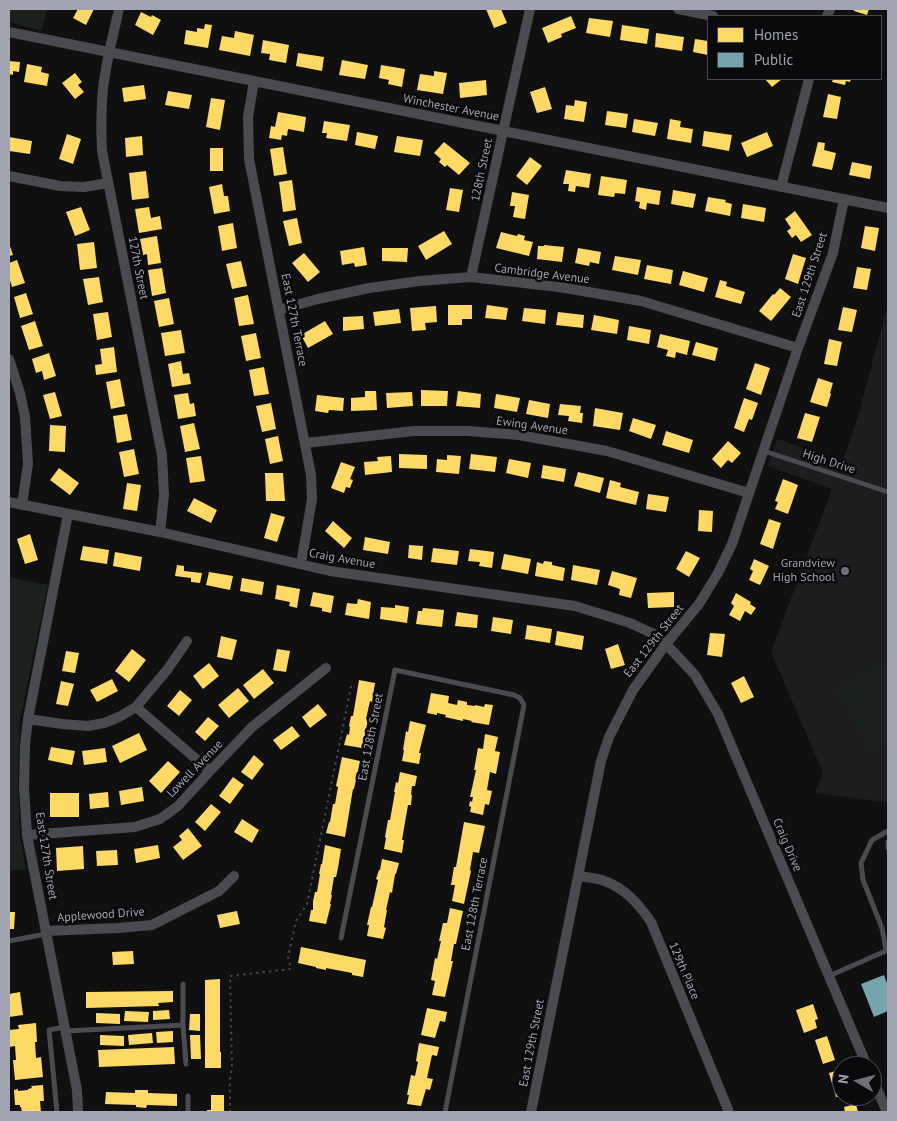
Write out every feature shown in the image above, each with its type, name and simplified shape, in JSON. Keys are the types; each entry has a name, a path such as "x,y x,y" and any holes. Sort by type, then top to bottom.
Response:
{"street":[{"name":"127th Street","path":"119,9 103,89 102,151 162,455 164,495 160,532"},
{"name":"128th Street","path":"471,277 530,9"},
{"path":"678,9 709,15"},
{"name":"Winchester Avenue","path":"9,32 782,185 888,208"},
{"path":"782,185 809,80"},
{"name":"East 127th Terrace","path":"254,81 248,117 249,159 311,475 312,499 301,564"},
{"path":"9,176 60,186 84,187 108,183"},
{"name":"East 129th Street","path":"531,1112 601,761 609,737 633,690 666,644 699,604 718,573 732,544 798,348 833,253 844,199"},
{"name":"Cambridge Avenue","path":"279,310 369,288 471,277 559,287 641,301 798,348"},
{"path":"9,359 20,393 25,417 28,464 22,505"},
{"name":"Ewing Avenue","path":"306,443 414,430 468,431 519,435 607,451 749,493"},
{"name":"Craig Avenue","path":"9,502 160,532 330,571 575,606 630,623 656,635 666,644"},
{"name":"East 127th Street","path":"68,514 28,719 24,787 27,835 77,1090 78,1112"},
{"path":"28,719 88,726 104,723 119,717 136,707 167,670 187,641"},
{"name":"Craig Drive","path":"666,644 695,675 718,714 863,1056"},
{"name":"Lowell Avenue","path":"27,835 135,827 160,819 178,806 252,728 326,668"},
{"path":"136,707 210,771"},
{"name":"Applewood Drive","path":"46,933 152,925 219,891 234,876"},
{"name":"129th Place","path":"578,876 602,880 622,890 638,904 650,922 729,1112"}],"lane":[{"name":"High Drive","path":"764,451 888,492"},
{"name":"East 128th Street","path":"341,938 395,670 514,695 520,698 521,701"},
{"name":"East 128th Terrace","path":"445,1112 524,705 521,701"},
{"path":"829,976 887,950 882,928 863,880 862,863 872,840 888,831"},
{"path":"888,842 888,848"},
{"path":"9,940 46,933"},
{"path":"183,984 183,1025 186,1064"},
{"path":"57,1112 49,1030 183,1025"},
{"path":"188,1096 188,1112"}],"path":[{"path":"230,1112 230,1075 232,1069 230,976 291,969 288,957 296,921 307,904 352,682"}],"shaded area":[{"path":"9,9 47,9 42,31 9,22"},
{"name":"Grandview High School","path":"888,304 888,801 886,802 815,793 823,773 771,652 832,489 768,466 777,439 842,461 857,420"},
{"path":"9,577 48,585 20,720 18,778 20,837 26,870 9,871"},
{"path":"888,659 888,742 870,752 835,688"}],"building: Homes":[{"path":"78,9 94,9 86,25 73,18"},
{"path":"486,9 501,9 507,23 494,28"},
{"path":"854,9 869,9 867,15 854,11"},
{"path":"141,12 161,20 153,35 135,25"},
{"path":"571,16 576,28 561,34 562,37 548,43 542,28"},
{"path":"589,18 613,21 610,37 586,33"},
{"path":"205,24 212,25 208,48 184,44 186,30 197,32 197,28 204,29"},
{"path":"622,25 649,29 647,44 620,40"},
{"path":"235,31 254,35 250,56 219,50 222,36 234,38"},
{"path":"656,33 684,37 682,51 655,47"},
{"path":"695,39 707,41 707,55 693,52"},
{"path":"263,40 289,45 286,63 269,60 270,54 261,53"},
{"path":"298,53 324,57 322,71 296,66"},
{"path":"342,60 368,65 365,79 339,75"},
{"path":"9,61 20,62 19,72 13,71 13,75 9,74"},
{"path":"27,64 42,67 41,72 49,74 47,86 24,82"},
{"path":"381,65 405,69 402,87 388,84 389,80 379,78"},
{"path":"434,71 447,73 443,94 417,90 420,74 434,76"},
{"path":"75,73 82,82 78,85 84,92 75,99 62,83"},
{"path":"486,80 487,95 460,98 459,83"},
{"path":"766,80 781,80 772,87"},
{"path":"833,80 851,80 850,82 846,81 845,85 832,82"},
{"path":"144,85 146,99 124,102 122,88"},
{"path":"545,87 552,109 537,113 530,92"},
{"path":"168,91 192,95 189,109 165,105"},
{"path":"828,94 841,97 837,119 823,117"},
{"path":"211,98 225,100 220,130 206,127"},
{"path":"575,100 587,102 584,122 564,119 566,105 574,106"},
{"path":"607,111 628,114 626,128 605,125"},
{"path":"278,112 306,117 304,132 288,129 287,136 282,135 281,140 269,138 271,126 275,127"},
{"path":"634,119 658,123 655,136 632,132"},
{"path":"670,119 681,121 680,127 693,129 691,143 667,139"},
{"path":"324,121 350,125 347,141 326,138 327,133 322,133"},
{"path":"704,131 732,135 729,151 702,146"},
{"path":"357,132 378,136 375,149 355,145"},
{"path":"767,132 773,146 747,157 741,143"},
{"path":"67,134 81,139 73,164 59,159"},
{"path":"142,136 143,155 126,157 125,138"},
{"path":"397,136 423,140 420,156 394,152"},
{"path":"9,137 32,141 30,154 9,151"},
{"path":"444,142 470,163 459,175 447,165 445,167 439,162 441,159 434,153"},
{"path":"818,142 825,143 824,150 836,153 832,170 812,166"},
{"path":"283,147 287,174 274,176 270,149"},
{"path":"210,148 223,148 223,171 210,171"},
{"path":"530,157 542,166 527,185 516,176"},
{"path":"852,162 872,166 870,179 849,175"},
{"path":"566,170 591,174 589,188 576,186 575,192 568,191 569,184 563,184"},
{"path":"146,171 149,198 132,200 129,173"},
{"path":"601,176 627,180 625,194 615,193 614,197 598,195"},
{"path":"292,180 296,210 283,212 279,182"},
{"path":"222,184 224,196 228,196 230,211 214,214 209,187"},
{"path":"637,187 661,191 659,205 647,203 646,210 639,208 640,202 635,201"},
{"path":"450,188 463,190 459,212 446,210"},
{"path":"673,190 696,194 693,208 671,204"},
{"path":"512,192 529,195 525,219 513,217 515,206 510,206"},
{"path":"708,197 726,200 725,202 732,204 730,216 705,211"},
{"path":"743,204 766,208 764,222 741,218"},
{"path":"81,207 90,230 75,236 66,212"},
{"path":"149,207 151,218 160,216 162,229 139,233 135,209"},
{"path":"795,211 812,235 801,242 796,235 792,238 787,231 791,228 785,219"},
{"path":"297,218 302,243 289,246 283,221"},
{"path":"233,223 237,248 222,251 218,226"},
{"path":"865,226 879,228 875,251 861,248"},
{"path":"444,231 452,244 426,260 418,246"},
{"path":"501,232 525,236 524,240 533,242 529,256 496,248"},
{"path":"157,236 161,263 148,265 147,254 143,255 140,239"},
{"path":"94,242 97,268 80,270 77,244"},
{"path":"9,243 13,255 9,256"},
{"path":"538,246 564,247 562,262 537,259"},
{"path":"364,247 367,265 355,267 354,263 342,265 340,251"},
{"path":"382,248 408,248 407,262 382,261"},
{"path":"578,248 601,252 599,264 590,262 589,266 575,263"},
{"path":"304,253 320,272 308,282 292,263"},
{"path":"793,254 806,258 798,284 785,279"},
{"path":"615,256 641,260 638,275 612,270"},
{"path":"17,260 25,283 12,287 9,277 9,263"},
{"path":"241,261 247,286 232,289 226,264"},
{"path":"647,265 673,270 671,284 644,279"},
{"path":"857,267 871,269 867,290 853,288"},
{"path":"162,268 166,293 152,296 148,270"},
{"path":"683,271 708,278 704,292 679,285"},
{"path":"99,277 103,302 88,305 83,279"},
{"path":"720,280 727,282 726,286 745,292 741,304 715,297"},
{"path":"780,288 791,297 771,321 759,311"},
{"path":"26,293 33,314 20,318 14,297"},
{"path":"248,295 254,324 239,326 234,298"},
{"path":"169,298 174,324 159,327 154,301"},
{"path":"448,305 472,305 472,319 462,319 462,325 448,325"},
{"path":"487,305 508,308 506,320 485,318"},
{"path":"436,306 437,322 425,323 426,330 412,331 410,308"},
{"path":"843,307 857,310 852,332 838,330"},
{"path":"524,308 546,310 545,324 522,321"},
{"path":"399,309 401,323 375,326 373,312"},
{"path":"108,312 112,337 97,340 93,314"},
{"path":"558,312 584,315 583,328 556,325"},
{"path":"594,315 619,320 617,334 591,330"},
{"path":"363,316 364,329 343,331 343,317"},
{"path":"35,321 43,346 29,350 21,326"},
{"path":"325,321 333,334 308,348 301,335"},
{"path":"629,326 651,330 649,344 627,340"},
{"path":"181,330 185,353 165,356 161,333"},
{"path":"256,333 261,358 246,361 241,336"},
{"path":"660,334 690,341 687,355 676,352 675,358 666,356 668,350 657,347"},
{"path":"829,339 842,342 837,366 824,364"},
{"path":"696,342 718,348 715,361 692,355"},
{"path":"114,347 117,372 96,375 95,365 102,364 100,349"},
{"path":"49,353 56,376 44,380 42,371 36,373 32,359"},
{"path":"181,361 183,374 189,373 191,384 172,387 168,364"},
{"path":"755,363 770,368 761,395 746,389"},
{"path":"264,367 269,394 254,396 249,370"},
{"path":"818,378 833,383 827,407 810,402"},
{"path":"120,379 125,406 111,409 106,382"},
{"path":"421,390 448,391 447,406 421,406"},
{"path":"365,391 376,391 377,410 351,411 351,398 365,397"},
{"path":"458,391 481,394 480,408 456,406"},
{"path":"55,392 62,416 50,419 43,395"},
{"path":"412,392 413,406 387,408 386,393"},
{"path":"188,393 190,404 194,403 196,416 178,419 174,395"},
{"path":"496,394 520,398 517,412 494,408"},
{"path":"317,395 344,398 343,411 329,410 328,413 315,411"},
{"path":"744,398 758,403 752,420 749,419 744,432 734,428"},
{"path":"529,400 550,404 548,418 526,414"},
{"path":"271,403 276,429 262,432 256,406"},
{"path":"560,404 581,406 580,413 583,413 582,423 568,421 569,416 558,415"},
{"path":"595,408 623,413 620,430 593,426"},
{"path":"805,413 820,417 812,442 797,438"},
{"path":"127,414 132,440 117,443 113,416"},
{"path":"633,418 656,425 651,439 629,431"},
{"path":"194,423 200,449 185,452 180,426"},
{"path":"50,425 66,426 65,452 49,451"},
{"path":"666,431 693,440 689,453 662,445"},
{"path":"278,436 283,461 270,464 265,439"},
{"path":"728,441 741,453 732,463 728,460 721,468 712,459"},
{"path":"134,449 139,474 124,477 119,452"},
{"path":"399,454 427,455 427,469 399,468"},
{"path":"471,454 497,457 495,472 469,469"},
{"path":"447,455 461,456 459,474 436,472 437,459 447,460"},
{"path":"201,456 205,481 190,483 186,458"},
{"path":"391,456 392,472 365,475 364,462 378,461 377,457"},
{"path":"509,459 531,463 528,478 506,473"},
{"path":"341,462 355,467 350,479 353,480 350,488 346,487 344,493 331,488"},
{"path":"543,465 566,469 564,482 541,478"},
{"path":"59,468 79,483 70,495 50,480"},
{"path":"578,472 604,478 600,493 574,486"},
{"path":"265,473 283,473 285,501 266,501"},
{"path":"783,479 798,485 788,514 775,509 778,502 775,501"},
{"path":"610,480 621,483 620,487 639,492 636,505 606,498"},
{"path":"127,483 141,485 137,511 123,509"},
{"path":"648,494 669,497 666,512 646,509"},
{"path":"194,498 217,510 211,523 187,511"},
{"path":"699,510 713,511 712,532 698,531"},
{"path":"271,513 285,517 277,542 264,538"},
{"path":"769,519 781,523 773,549 760,544"},
{"path":"333,521 352,538 344,548 325,531"},
{"path":"30,534 38,560 25,564 17,539"},
{"path":"365,537 390,542 388,554 363,550"},
{"path":"409,545 423,546 422,560 408,558"},
{"path":"83,546 109,550 107,564 80,560"},
{"path":"433,548 459,551 457,565 431,562"},
{"path":"470,549 494,552 492,568 479,566 480,562 468,561"},
{"path":"686,551 700,558 689,577 676,569"},
{"path":"115,552 142,557 140,571 113,566"},
{"path":"504,554 531,559 528,574 501,569"},
{"path":"754,559 769,566 760,585 749,580 753,571 750,569"},
{"path":"544,561 552,562 552,565 565,568 563,581 535,576 537,562 543,564"},
{"path":"177,565 184,566 184,571 202,573 200,583 191,582 191,578 175,576"},
{"path":"573,565 600,570 597,585 571,580"},
{"path":"612,571 637,578 631,598 619,595 620,589 608,585"},
{"path":"209,572 233,576 230,590 206,585"},
{"path":"242,578 264,582 262,595 240,591"},
{"path":"277,585 300,589 297,608 289,606 290,602 275,599"},
{"path":"313,592 334,596 331,613 322,611 322,608 310,606"},
{"path":"674,592 674,607 648,608 647,593"},
{"path":"736,593 751,602 750,604 756,608 751,615 745,611 740,621 729,615 734,606 731,603"},
{"path":"358,599 371,602 369,619 345,615 347,603 357,604"},
{"path":"395,605 409,607 407,623 380,619 381,607 395,608"},
{"path":"423,608 444,610 442,627 416,624 418,611 422,611"},
{"path":"457,612 478,615 477,628 455,626"},
{"path":"493,617 513,620 511,634 491,631"},
{"path":"527,625 552,629 550,643 525,639"},
{"path":"557,631 584,636 582,650 555,645"},
{"path":"710,633 725,634 722,657 707,655"},
{"path":"221,636 237,640 232,660 217,657"},
{"path":"618,644 625,665 611,669 605,649"},
{"path":"132,649 146,660 129,682 115,671"},
{"path":"277,649 290,651 286,672 273,670"},
{"path":"66,651 79,653 75,673 62,671"},
{"path":"209,663 219,676 203,689 193,676"},
{"path":"263,669 274,683 254,699 243,685"},
{"path":"744,676 754,697 741,703 731,683"},
{"path":"112,679 118,691 97,702 90,690"},
{"path":"359,680 375,683 372,702 370,701 366,719 368,720 367,729 362,748 344,745 347,734 349,735 349,726 351,716 353,716"},
{"path":"61,681 74,684 68,706 56,704"},
{"path":"238,688 249,701 229,718 218,705"},
{"path":"180,690 192,700 179,716 167,706"},
{"path":"431,693 449,696 448,703 457,705 458,700 467,702 467,705 484,707 485,704 493,705 489,725 445,717 446,715 437,713 437,715 427,713"},
{"path":"318,704 327,715 310,728 302,717"},
{"path":"208,717 219,726 205,741 195,732"},
{"path":"410,721 426,725 419,753 421,753 419,764 402,761 406,731 408,732"},
{"path":"292,726 300,736 281,750 273,740"},
{"path":"139,733 147,750 120,763 112,746"},
{"path":"485,734 498,737 495,751 500,752 496,774 490,772 487,790 492,791 489,805 485,804 483,815 470,812 471,807 469,806 473,797 470,797 476,770 474,770 478,748 483,749"},
{"path":"51,747 75,751 72,765 48,760"},
{"path":"105,748 107,762 84,765 82,751"},
{"path":"254,755 264,764 252,780 241,772"},
{"path":"342,757 360,761 345,837 326,833 333,804 335,804 338,787 336,786"},
{"path":"168,761 180,772 161,793 149,781"},
{"path":"400,772 417,776 415,786 412,786 411,805 408,805 402,840 404,840 402,853 384,849 388,820 390,820 396,782 398,783"},
{"path":"233,777 244,785 230,804 219,796"},
{"path":"142,787 144,801 121,805 119,791"},
{"path":"108,792 109,807 90,809 89,794"},
{"path":"50,793 79,793 79,817 50,817"},
{"path":"211,804 221,812 205,831 195,822"},
{"path":"242,819 259,830 252,843 234,832"},
{"path":"464,822 485,826 479,853 473,852 464,904 452,901 455,885 451,885"},
{"path":"188,828 202,846 183,860 173,847 182,840 179,836"},
{"path":"158,845 160,858 136,863 134,849"},
{"path":"325,845 341,849 326,924 309,921 311,910 313,910 315,892 317,892"},
{"path":"83,846 84,869 57,871 56,848"},
{"path":"117,850 118,865 97,866 96,851"},
{"path":"382,859 399,863 386,910 384,927 386,928 383,939 367,936 369,925 367,925"},
{"path":"450,908 463,911 456,944 454,944 451,961 453,961 445,997 432,995 435,981 431,980 435,958 437,959 441,941 439,941 443,923 447,923"},
{"path":"237,911 240,924 220,928 217,915"},
{"path":"9,912 15,912 14,929 9,929"},
{"path":"301,947 366,960 363,977 352,975 352,973 326,968 326,970 298,963"},
{"path":"133,951 134,964 113,965 112,952"},
{"path":"220,979 221,1068 205,1068 205,980"},
{"path":"173,991 173,1002 158,1003 159,1006 86,1008 86,992"},
{"path":"20,992 23,1015 9,1017 9,994"},
{"path":"813,1004 818,1019 815,1020 817,1028 804,1033 796,1010"},
{"path":"427,1008 447,1012 445,1022 440,1021 435,1038 421,1035"},
{"path":"169,1010 170,1019 153,1020 153,1011"},
{"path":"125,1011 149,1012 148,1022 124,1021"},
{"path":"96,1013 120,1014 120,1024 96,1023"},
{"path":"190,1014 200,1014 200,1031 189,1030"},
{"path":"36,1023 36,1058 41,1057 43,1077 15,1080 13,1060 16,1060 15,1046 9,1047 9,1030 19,1029 18,1025"},
{"path":"173,1031 173,1042 157,1043 156,1032"},
{"path":"152,1033 153,1043 129,1045 128,1035"},
{"path":"100,1035 124,1036 124,1046 100,1045"},
{"path":"190,1035 200,1035 201,1059 191,1059"},
{"path":"827,1036 834,1056 832,1056 832,1061 823,1064 815,1040"},
{"path":"419,1043 439,1047 437,1056 432,1055 427,1078 433,1079 430,1090 426,1089 421,1106 407,1104 411,1075 415,1076 418,1062 416,1061"},
{"path":"174,1047 175,1064 99,1067 98,1050"},
{"path":"832,1072 832,1083 829,1073"},
{"path":"43,1085 44,1101 40,1101 41,1112 22,1112 20,1105 15,1105 14,1090 28,1090 32,1088 31,1086"},
{"path":"135,1090 148,1090 148,1093 177,1094 177,1106 147,1105 146,1108 136,1107 136,1105 105,1104 106,1092 135,1093"},
{"path":"211,1095 224,1095 225,1112 207,1112 207,1110 211,1110"},
{"path":"856,1106 858,1112 845,1112 844,1107"}],"building: Public":[{"path":"884,975 888,986 888,1011 874,1017 861,984"}],"place":[{"name":"Grandview High School","path":"845,571"}]}
